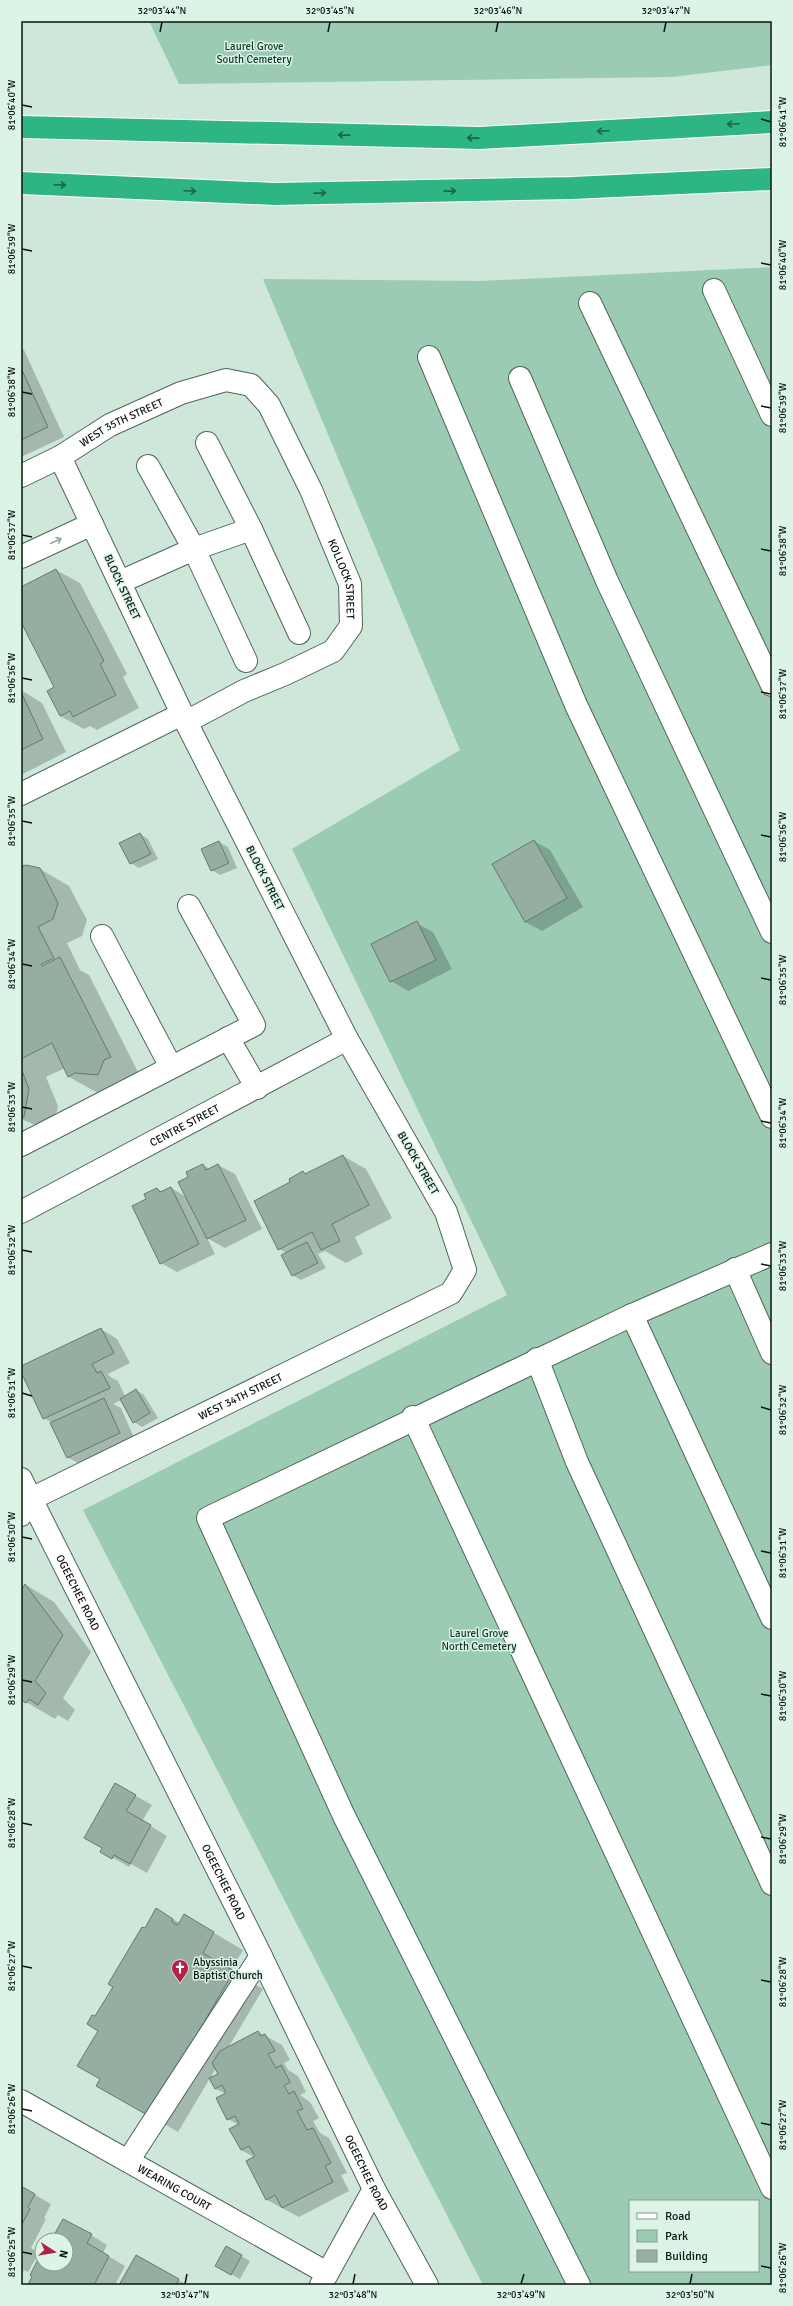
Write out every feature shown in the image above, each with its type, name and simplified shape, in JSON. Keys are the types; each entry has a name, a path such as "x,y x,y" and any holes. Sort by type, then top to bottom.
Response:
{"highway":[{"path":"21,127 480,138 772,122"},
{"path":"21,183 275,194 572,188 772,179"}],"street":[{"path":"714,290 772,415"},
{"path":"590,303 772,685"},
{"path":"429,357 576,705 772,1117"},
{"path":"520,378 607,581 772,932"},
{"name":"WEST 35TH STREET","path":"21,476 60,457 110,425 182,393 226,380"},
{"name":"KOLLOCK STREET","path":"21,794 184,718 285,674 332,651 351,626 350,584 311,490 269,405 251,385 226,380"},
{"path":"207,443 251,529 299,633"},
{"name":"BLOCK STREET","path":"60,457 184,718 347,1039 446,1212 465,1270 451,1293"},
{"path":"148,466 194,549 246,661"},
{"path":"21,557 92,524"},
{"path":"120,582 194,549 251,529"},
{"path":"21,1145 254,1025 189,906"},
{"path":"102,936 171,1067"},
{"path":"228,1038 256,1088"},
{"name":"CENTRE STREET","path":"21,1212 347,1039"},
{"path":"579,2285 344,1816 208,1518 413,1418 632,1314 735,1268 772,1254"},
{"path":"735,1268 772,1353"},
{"name":"WEST 34TH STREET","path":"26,1507 451,1293"},
{"path":"632,1314 772,1618"},
{"path":"537,1359 577,1462 772,1884"},
{"path":"413,1418 772,2188"},
{"name":"OGEECHEE ROAD","path":"21,1479 26,1507 261,1956 374,2189 427,2285"},
{"path":"128,2161 261,1956"},
{"name":"WEARING COURT","path":"21,2101 128,2161 324,2279"},
{"path":"324,2279 374,2189"}],"green space":[{"name":"Laurel Grove South Cemetery","path":"149,21 772,21 772,65 672,77 179,84"},
{"name":"Laurel Grove North Cemetery","path":"772,267 772,2285 483,2285 83,1510 507,1295 292,849 460,750 263,279 481,281"}],"building":[{"path":"21,368 48,427 21,440"},
{"path":"56,569 104,661 100,664 116,695 73,717 70,711 60,716 47,691 54,687 21,622 21,587"},
{"path":"21,692 43,739 21,750"},
{"path":"140,833 151,854 130,864 119,843"},
{"path":"534,840 567,898 525,922 492,864"},
{"path":"219,841 229,863 211,871 201,849"},
{"path":"26,865 40,868 58,903 53,919 38,927 54,958 41,964 42,966 60,957 111,1057 104,1060 98,1075 75,1073 68,1077 52,1043 21,1059 21,867"},
{"path":"417,921 436,960 390,982 371,944"},
{"path":"21,1068 29,1089 24,1117 21,1116"},
{"path":"343,1155 369,1205 332,1224 340,1241 321,1250 312,1232 278,1250 254,1201 290,1182 289,1179 303,1171 305,1174"},
{"path":"203,1164 206,1170 218,1164 246,1220 207,1239 178,1182 188,1177 186,1172"},
{"path":"171,1187 199,1244 160,1264 132,1206 146,1199 144,1194 157,1188 160,1192"},
{"path":"307,1242 318,1263 292,1276 281,1255"},
{"path":"101,1328 114,1353 92,1364 97,1373 101,1371 110,1388 43,1419 21,1372 21,1366"},
{"path":"136,1389 150,1413 133,1423 120,1399"},
{"path":"104,1398 120,1433 67,1458 50,1423"},
{"path":"25,1584 63,1635 35,1681 46,1693 38,1705 29,1699 26,1703 21,1700 21,1591"},
{"path":"115,1783 136,1795 126,1811 151,1825 130,1864 114,1855 112,1859 100,1852 102,1848 84,1838"},
{"path":"156,1908 173,1919 172,1922 178,1925 184,1914 214,1932 203,1953 234,1971 149,2116 96,2086 100,2079 77,2066 98,2031 87,2024 88,2022 92,2015 95,2016 113,1987 108,1984 142,1927 145,1928"},
{"path":"258,2031 261,2036 265,2034 275,2051 268,2054 276,2068 281,2065 290,2082 284,2086 289,2094 294,2091 303,2109 297,2111 307,2130 313,2128 331,2163 325,2166 333,2182 282,2208 275,2195 266,2200 246,2161 255,2156 249,2146 241,2150 229,2129 239,2124 235,2116 227,2120 216,2098 226,2093 222,2085 215,2089 209,2078 218,2074 212,2063 220,2051"},
{"path":"21,2186 35,2194 28,2207 30,2209 21,2226"},
{"path":"63,2219 92,2234 87,2243 109,2256 94,2285 28,2285 32,2276 30,2275 34,2267 34,2272 74,2272 74,2232 56,2232"},
{"path":"226,2246 242,2255 231,2275 215,2266"},
{"path":"136,2255 179,2279 176,2285 119,2285"}],"place":[{"name":"Abyssinia Baptist Church","path":"180,1983"}]}
